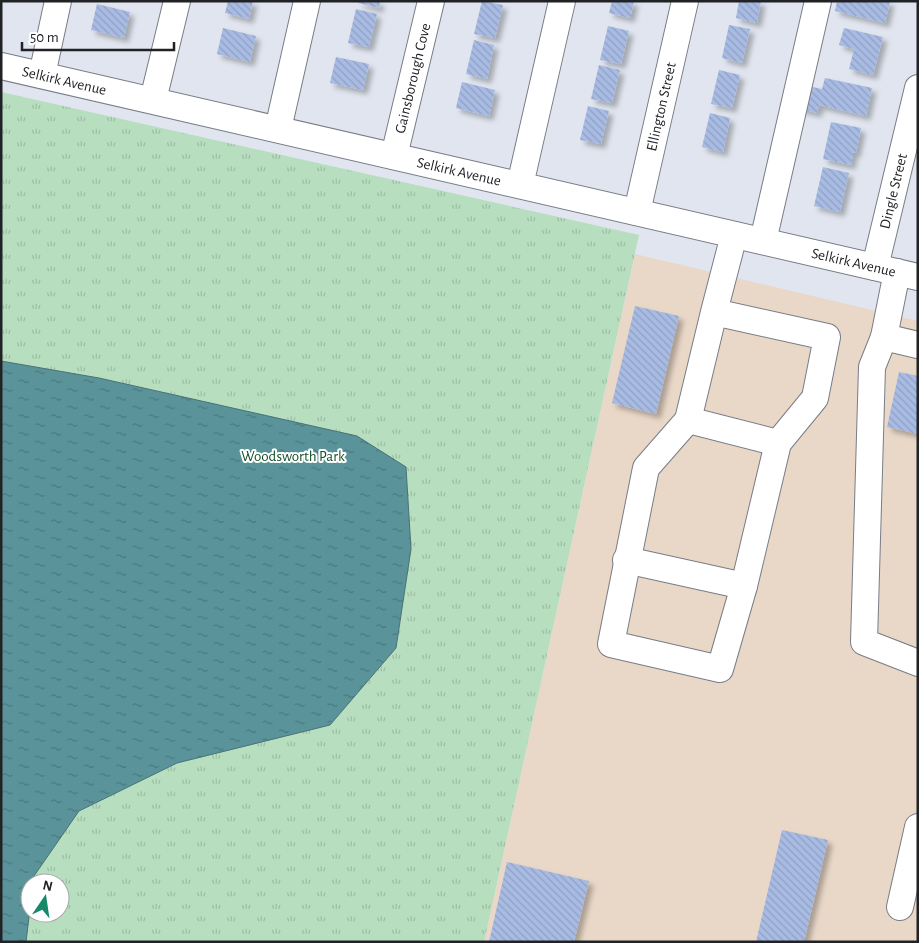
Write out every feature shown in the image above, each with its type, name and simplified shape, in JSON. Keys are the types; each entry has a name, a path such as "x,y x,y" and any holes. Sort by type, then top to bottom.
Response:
{"street":[{"path":"42,75 58,1"},
{"path":"153,100 176,1"},
{"path":"278,129 307,1"},
{"name":"Gainsborough Cove","path":"394,156 432,1"},
{"path":"520,186 562,1"},
{"name":"Ellington Street","path":"637,212 685,1"},
{"path":"763,241 818,1"},
{"name":"Selkirk Avenue","path":"1,66 897,272"},
{"name":"Dingle Street","path":"918,88 897,272 884,337 872,367 864,642 918,663"},
{"path":"714,312 827,337 815,398 778,443 744,586 720,669 611,644 626,560 646,468 688,420 714,312 734,235"},
{"path":"884,337 918,345"},
{"path":"688,420 778,443"},
{"path":"626,560 744,586"},
{"path":"900,907 918,827"}],"shaded area":[{"path":"635,254 918,321 918,942 484,942"}],"green space":[{"name":"Woodsworth Park","path":"1,92 639,235 484,942 1,942"}],"water":[{"path":"1,361 99,378 357,436 406,467 411,549 396,648 330,725 177,763 79,811 36,873 20,873 20,923 28,923 26,942 1,942"}],"building":[{"path":"228,1 253,1 249,19 225,13"},
{"path":"359,1 380,1 379,8 358,3"},
{"path":"482,1 503,5 495,38 474,34"},
{"path":"612,1 634,1 630,18 609,13"},
{"path":"739,1 761,1 757,23 736,18"},
{"path":"837,1 890,1 885,23 835,11"},
{"path":"97,4 130,12 124,38 91,30"},
{"path":"356,9 377,14 369,47 348,43"},
{"path":"729,25 750,29 742,63 722,58"},
{"path":"608,26 629,31 621,64 600,60"},
{"path":"223,28 256,36 250,62 217,54"},
{"path":"844,28 883,37 873,75 849,69 854,49 839,45"},
{"path":"474,40 494,45 487,79 466,74"},
{"path":"336,57 369,64 363,90 330,83"},
{"path":"599,65 620,70 612,103 591,99"},
{"path":"719,70 740,75 732,108 711,104"},
{"path":"825,78 872,88 866,116 819,105 817,113 797,108 802,85 822,89"},
{"path":"462,82 495,90 489,116 456,108"},
{"path":"588,106 609,111 601,144 580,140"},
{"path":"710,113 730,118 723,152 702,147"},
{"path":"831,122 861,128 856,153 853,153 851,165 823,159"},
{"path":"823,167 849,173 840,212 814,206"},
{"path":"635,306 679,316 656,414 612,403"},
{"path":"899,372 918,376 918,434 887,427"},
{"path":"782,830 828,840 804,942 756,942"},
{"path":"507,862 589,881 574,942 489,942"}]}
